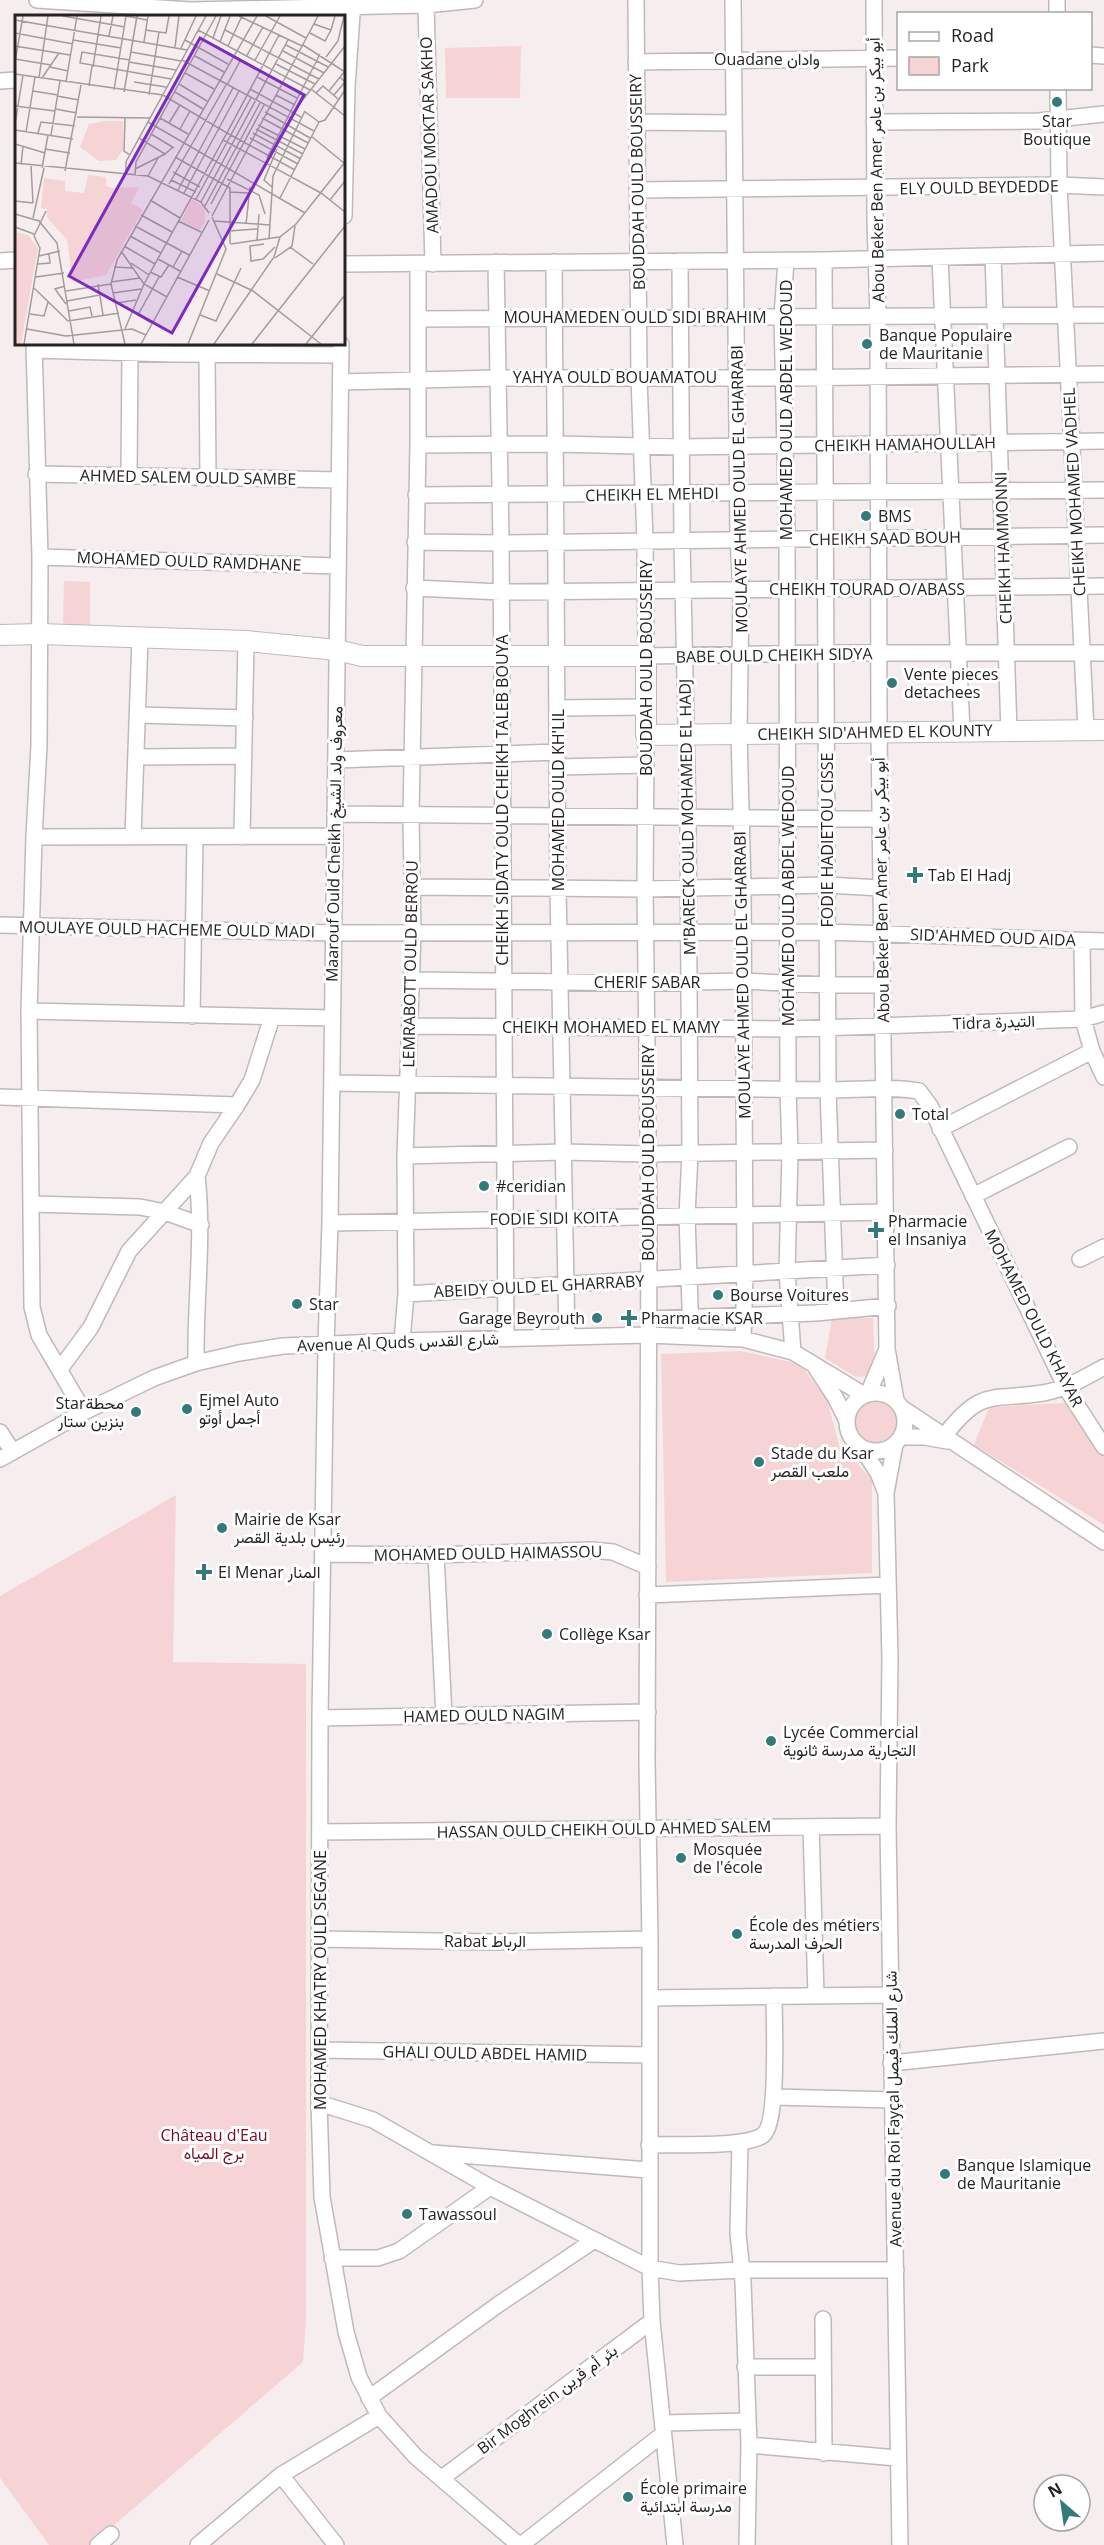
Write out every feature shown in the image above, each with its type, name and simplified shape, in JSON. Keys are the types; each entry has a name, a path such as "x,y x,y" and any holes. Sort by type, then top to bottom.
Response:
{"main road":[{"name":"BABE OULD CHEIKH SIDYA","path":"0,635 40,634 246,641 337,650 362,656 646,656"},
{"name":"BOUDDAH OULD BOUSSEIRY","path":"646,656 646,735"},
{"name":"CHEIKH SID'AHMED EL KOUNTY","path":"646,735 1095,730"}],"street":[{"path":"37,0 141,8 245,9 353,2 426,5 475,0"},
{"name":"BOUDDAH OULD BOUSSEIRY","path":"636,0 640,445 645,541 646,656"},
{"name":"MOULAYE AHMED OULD EL GHARRABI","path":"733,0 732,59 740,493 738,540 741,590 739,733 745,1152 743,1339"},
{"name":"Abou Beker Ben Amer أبو بيكر بن عامر","path":"874,0 874,188 878,315 879,732 887,1348 899,1404"},
{"path":"345,86 353,2"},
{"name":"AMADOU MOKTAR SAKHO","path":"418,445 416,381 418,319 426,264 426,5"},
{"name":"Ouadane وادان","path":"636,62 897,58"},
{"path":"0,81 15,80"},
{"name":"CHEIKH MOHAMED VADHEL","path":"1058,90 1059,185 1078,586 1082,652 1095,730"},
{"path":"874,122 1058,120 1104,114"},
{"path":"637,122 734,123"},
{"name":"ELY OULD BEYDEDDE","path":"637,190 735,191 1059,185 1104,187"},
{"path":"345,264 876,260 1104,253"},
{"name":"CHEIKH HAMMONNI","path":"993,256 1009,731"},
{"path":"940,259 962,731"},
{"path":"0,261 15,260"},
{"name":"FODIE HADIETOU CISSE","path":"824,260 827,539 824,588 827,733 826,932 828,1090 836,1311"},
{"name":"M'BARECK OULD MOHAMED EL HADJ","path":"680,261 682,541 690,983 690,1153 687,1216 691,1336"},
{"name":"MOHAMED OULD ABDEL WEDOUD","path":"786,261 782,316 788,589 790,1152 787,1272 793,1352"},
{"name":"CHEIKH SIDATY OULD CHEIKH TALEB BOUYA","path":"496,262 498,496 501,543 503,1153 506,1339"},
{"name":"MOHAMED OULD KH'LIL","path":"554,262 558,592 558,888 567,1337"},
{"name":"MOUHAMEDEN OULD SIDI BRAHIM","path":"418,319 1104,315"},
{"path":"84,1412 39,1335 34,1320 29,1011 39,745 40,557 34,347 207,355 341,349"},
{"name":"Maarouf Ould Cheikh معروف ولد الشيخ","path":"326,1344 330,1222 341,349"},
{"path":"129,475 130,352"},
{"path":"207,355 208,478"},
{"name":"YAHYA OULD BOUAMATOU","path":"341,382 497,378 784,378 1104,374"},
{"name":"CHEIKH HAMAHOULLAH","path":"418,445 556,444 682,447 1104,441"},
{"name":"LEMRABOTT OULD BERROU","path":"402,1341 406,1294 405,1156 413,933 411,816 418,445"},
{"name":"AHMED SALEM OULD SAMBE","path":"36,474 339,480"},
{"name":"CHEIKH EL MEHDI","path":"416,495 1104,490"},
{"name":"CHEIKH SAAD BOUH","path":"415,542 501,543 1104,535"},
{"name":"MOHAMED OULD RAMDHANE","path":"40,557 338,566"},
{"name":"CHEIKH TOURAD O/ABASS","path":"414,588 558,592 1104,586"},
{"path":"133,837 140,638"},
{"path":"242,837 246,641"},
{"name":"BABE OULD CHEIKH SIDYA","path":"646,656 1104,652"},
{"path":"557,708 646,707"},
{"path":"139,715 244,718"},
{"name":"BOUDDAH OULD BOUSSEIRY","path":"646,735 645,934 648,983 649,1217 647,1829 650,2055 648,2170 652,2321 675,2545"},
{"path":"336,760 502,754 646,765"},
{"path":"137,757 244,756"},
{"path":"335,814 880,819"},
{"path":"34,837 335,836"},
{"path":"192,1016 195,838"},
{"path":"412,886 645,889 826,885 881,888"},
{"name":"MOULAYE OULD HACHEME OULD MADI","path":"0,925 333,933 645,934"},
{"name":"SID'AHMED OUD AIDA","path":"645,934 826,932 1104,941"},
{"path":"1082,941 1083,1019 1092,1051 1104,1077"},
{"name":"CHERIF SABAR","path":"412,980 648,983 743,981 828,986 882,985"},
{"path":"29,1011 332,1018"},
{"name":"Tidra التيدرة","path":"882,1027 1083,1019 1104,1013"},
{"path":"60,1369 91,1327 134,1245 197,1176 211,1143 252,1080 272,1017"},
{"name":"CHEIKH MOHAMED EL MAMY","path":"411,1026 789,1029 882,1027"},
{"path":"940,1129 1092,1051"},
{"path":"332,1083 407,1086 503,1085 884,1090"},
{"name":"MOHAMED OULD KHAYAR","path":"884,1090 898,1087 919,1091 930,1106 1066,1388 1104,1447"},
{"path":"0,1097 237,1105"},
{"path":"973,1196 1069,1147"},
{"path":"405,1156 563,1152 648,1154 885,1150"},
{"path":"196,1363 196,1287 201,1225 197,1176"},
{"path":"32,1204 140,1207 165,1212 201,1225"},
{"name":"FODIE SIDI KOITA","path":"330,1222 885,1212"},
{"path":"1080,1259 1104,1247"},
{"name":"ABEIDY OULD EL GHARRABY","path":"406,1294 887,1265"},
{"path":"648,1320 791,1314 888,1306"},
{"name":"Avenue Al Quds شارع القدس","path":"6,1456 84,1412 154,1378 196,1363 261,1349 326,1344 648,1335 743,1339 793,1352 866,1395"},
{"name":"MOHAMED KHATRY OULD SEGANE","path":"326,1344 320,1718 319,2103 322,2197 346,2332 359,2377 379,2416 416,2457 520,2545"},
{"name":"Abou Beker Ben Amer أبو بيكر بن عامر","path":"866,1395 887,1348"},
{"name":"Avenue Al Quds شارع القدس","path":"814,1365 835,1397 847,1421"},
{"path":"945,1435 965,1412 990,1397 1042,1393 1066,1388 1104,1368"},
{"path":"886,1493 874,1467 851,1436 847,1421 851,1407 866,1395 883,1393 1104,1542"},
{"path":"886,1493 898,1441 906,1422 899,1404"},
{"path":"0,1432 6,1456"},
{"path":"861,1447 879,1451 898,1441 925,1437 958,1444"},
{"name":"Avenue du Roi Fayçal شارع الملك فيصل","path":"886,1493 890,1658 888,1826 892,1995 891,2063 900,2545"},
{"name":"MOHAMED OULD HAIMASSOU","path":"324,1554 436,1555 605,1550 648,1567"},
{"path":"436,1555 444,1716"},
{"path":"647,1595 888,1585"},
{"name":"HAMED OULD NAGIM","path":"320,1718 648,1712"},
{"name":"HASSAN OULD CHEIKH OULD AHMED SALEM","path":"320,1832 888,1826"},
{"path":"811,1827 816,1995"},
{"name":"Rabat الرباط","path":"320,1939 492,1942 650,1939"},
{"path":"650,1998 892,1995"},
{"path":"649,2145 741,2142 764,2134 769,2128 774,2097 774,1996"},
{"path":"891,2063 1104,2041"},
{"name":"GHALI OULD ABDEL HAMID","path":"319,2050 650,2055"},
{"path":"774,2097 892,2100"},
{"path":"319,2103 373,2120 490,2187 650,2268 679,2273 742,2270 896,2270"},
{"path":"741,2142 738,2233 742,2270 749,2445 747,2545"},
{"path":"429,2153 648,2170"},
{"path":"332,2258 378,2258 399,2251 490,2187"},
{"path":"369,2397 499,2304 593,2241"},
{"path":"823,2319 824,2453"},
{"name":"Bir Moghrein بئر أم قرين","path":"442,2478 652,2321"},
{"path":"745,2367 823,2367"},
{"path":"198,2545 281,2475 379,2416"},
{"path":"520,2545 663,2428 748,2421"},
{"path":"749,2445 897,2458"},
{"path":"281,2475 336,2545"},
{"path":"98,2545 111,2534"}],"green space":[{"path":"521,46 520,98 446,98 445,48"},
{"path":"64,581 90,582 90,627 63,627"},
{"path":"832,1318 873,1318 875,1363 868,1376 856,1377 825,1358"},
{"name":"Stade du Ksar ملعب القصر","path":"741,1351 800,1364 827,1400 839,1445 872,1479 872,1573 666,1582 661,1354"},
{"path":"875,1399 884,1400 891,1406 897,1413 897,1431 891,1438 884,1444 875,1445 866,1444 859,1438 853,1431 852,1422 853,1413 859,1406 866,1400"},
{"path":"1065,1403 1104,1453 1104,1525 974,1445 989,1407"},
{"name":"Château d'Eau برج المياه","path":"176,1495 173,1662 306,1664 306,2319 303,2362 91,2545 49,2545 0,2478 0,1596"}],"place":[{"name":"Star Boutique","path":"1057,102"},
{"name":"Banque Populaire de Mauritanie","path":"867,344"},
{"name":"BMS","path":"866,516"},
{"name":"Vente pieces detachees","path":"892,683"},
{"name":"Tab El Hadj","path":"915,875"},
{"name":"Total","path":"900,1114"},
{"name":"#ceridian","path":"484,1186"},
{"name":"Pharmacie el Insaniya","path":"876,1230"},
{"name":"Bourse Voitures","path":"718,1295"},
{"name":"Star","path":"297,1304"},
{"name":"Garage Beyrouth","path":"597,1318"},
{"name":"Pharmacie KSAR","path":"629,1318"},
{"name":"Ejmel Auto أجمل أوتو","path":"187,1409"},
{"name":"Starمحطة بنزين ستار","path":"136,1412"},
{"name":"Stade du Ksar ملعب القصر","path":"759,1462"},
{"name":"Mairie de Ksar رئيس بلدية القصر","path":"222,1528"},
{"name":"El Menar المنار","path":"204,1572"},
{"name":"Collège Ksar","path":"547,1634"},
{"name":"Lycée Commercial التجارية مدرسة ثانوية","path":"771,1741"},
{"name":"Mosquée de l'école","path":"681,1858"},
{"name":"École des métiers الحرف المدرسة","path":"737,1934"},
{"name":"Banque Islamique de Mauritanie","path":"945,2174"},
{"name":"Tawassoul","path":"407,2214"},
{"name":"École primaire مدرسة ابتدائية","path":"628,2497"}]}
